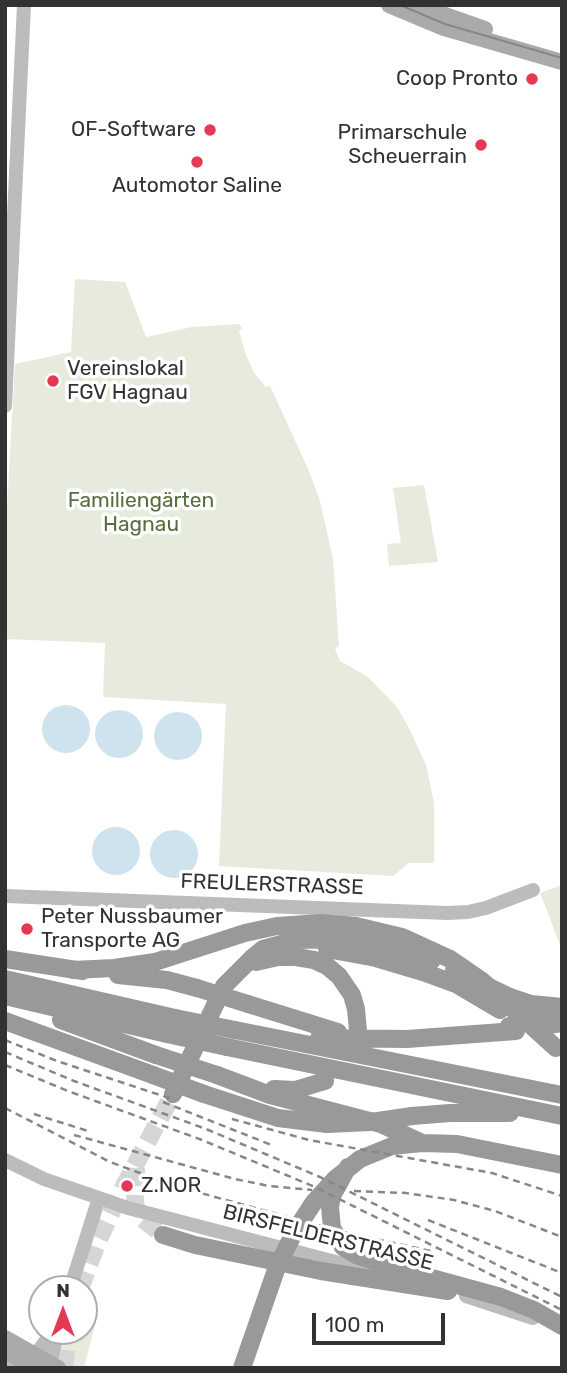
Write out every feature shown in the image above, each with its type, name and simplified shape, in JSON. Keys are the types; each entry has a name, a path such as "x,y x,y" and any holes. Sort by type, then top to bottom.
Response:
{"highway":[{"path":"73,970 142,964 277,926 321,923 356,926 402,937 450,959 482,981 559,1050"},
{"path":"173,1094 224,986 263,949 275,945 308,939 332,939 392,948 454,970 510,997 531,1004 562,1007"},
{"path":"246,965 272,953 310,948 387,960 433,975 471,992 559,1050"},
{"path":"246,965 283,956 306,958 327,966 339,976 352,995 358,1031"},
{"path":"5,959 73,970 153,978 197,988 317,1027 376,1039"},
{"path":"5,979 171,1026 227,1047 556,1114"},
{"path":"5,997 171,1026 321,1038 422,1039 481,1033 554,1020"},
{"path":"5,997 156,1055 283,1098 381,1124 422,1143"},
{"path":"5,1021 204,1094 278,1118 327,1124 450,1113 556,1114"},
{"path":"236,1030 562,1096"},
{"path":"250,1086 295,1090 325,1080"},
{"path":"242,1368 271,1283 295,1231 325,1188 348,1167 385,1148 422,1143 472,1147 562,1165"},
{"path":"348,1167 332,1196 330,1207 332,1228 344,1247 356,1255 395,1268 501,1297 534,1310 562,1327"},
{"path":"163,1235 195,1245 321,1271 450,1291"}],"main road":[{"path":"5,406 10,237 24,5"},
{"path":"389,5 444,28 562,62"},
{"path":"417,5 483,29 562,51"},
{"name":"FREULERSTRASSE","path":"5,896 447,913 486,908 533,890"},
{"name":"BIRSFELDERSTRASSE","path":"5,1160 44,1179 169,1220 450,1291 562,1327"},
{"path":"74,1275 99,1198"},
{"path":"5,1338 45,1365"},
{"path":"45,1365 50,1345"},
{"path":"45,1365 53,1345"},
{"path":"5,1350 45,1365"},
{"path":"5,1358 15,1368"}],"green space":[{"name":"Familiengärten Hagnau","path":"75,279 125,282 146,337 192,327 239,324 242,328 239,331 246,355 255,374 266,387 270,386 320,501 333,559 339,646 335,649 340,661 368,677 397,707 426,765 434,803 434,863 409,863 393,876 219,866 226,704 103,697 105,643 5,639 5,542 15,364 71,352"},
{"path":"424,485 438,562 389,566 387,544 401,543 393,488"},
{"path":"562,885 562,950 540,893"},
{"path":"62,1345 90,1345 84,1368 76,1368 63,1357"}],"water":[{"path":"66,705 83,712 90,729 83,746 66,753 49,746 42,729 49,712"},
{"path":"119,710 128,711 136,717 142,725 142,743 136,751 128,757 119,758 110,757 102,751 96,743 95,734 96,725 102,717 110,711"},
{"path":"178,712 187,713 195,719 201,727 201,745 195,753 187,759 178,760 169,759 161,753 155,745 154,736 155,727 161,719 169,713"},
{"path":"116,827 133,834 140,851 133,868 116,875 99,868 92,851 99,834"},
{"path":"174,830 191,837 198,854 191,871 174,878 157,871 150,854 157,837"}],"tunnel":[{"path":"85,1275 124,1186 173,1094"},
{"path":"136,1168 135,1203 139,1216 163,1235"},
{"path":"64,1368 67,1345"}],"tram line":[{"path":"400,5 445,24 562,58"}],"railway":[{"path":"5,1040 57,1061 175,1100"},
{"path":"5,1052 74,1081 206,1129 320,1177 562,1297"},
{"path":"5,1065 202,1140 315,1187 562,1310"},
{"path":"163,1102 274,1146"},
{"path":"5,1108 110,1162 175,1186 343,1232 431,1251"},
{"path":"34,1114 88,1131"},
{"path":"232,1119 309,1140 492,1173 562,1196"},
{"path":"74,1135 235,1179 269,1186 312,1190"},
{"path":"354,1191 406,1193 454,1200 495,1211 562,1237"},
{"path":"428,1220 562,1273"}],"place":[{"name":"Coop Pronto","path":"532,79"},
{"name":"OF-Software","path":"210,130"},
{"name":"Primarschule Scheuerrain","path":"481,145"},
{"name":"Automotor Saline","path":"197,162"},
{"name":"Vereinslokal FGV Hagnau","path":"53,381"},
{"name":"Peter Nussbaumer Transporte AG","path":"27,929"},
{"name":"Z.NOR","path":"127,1186"}]}
